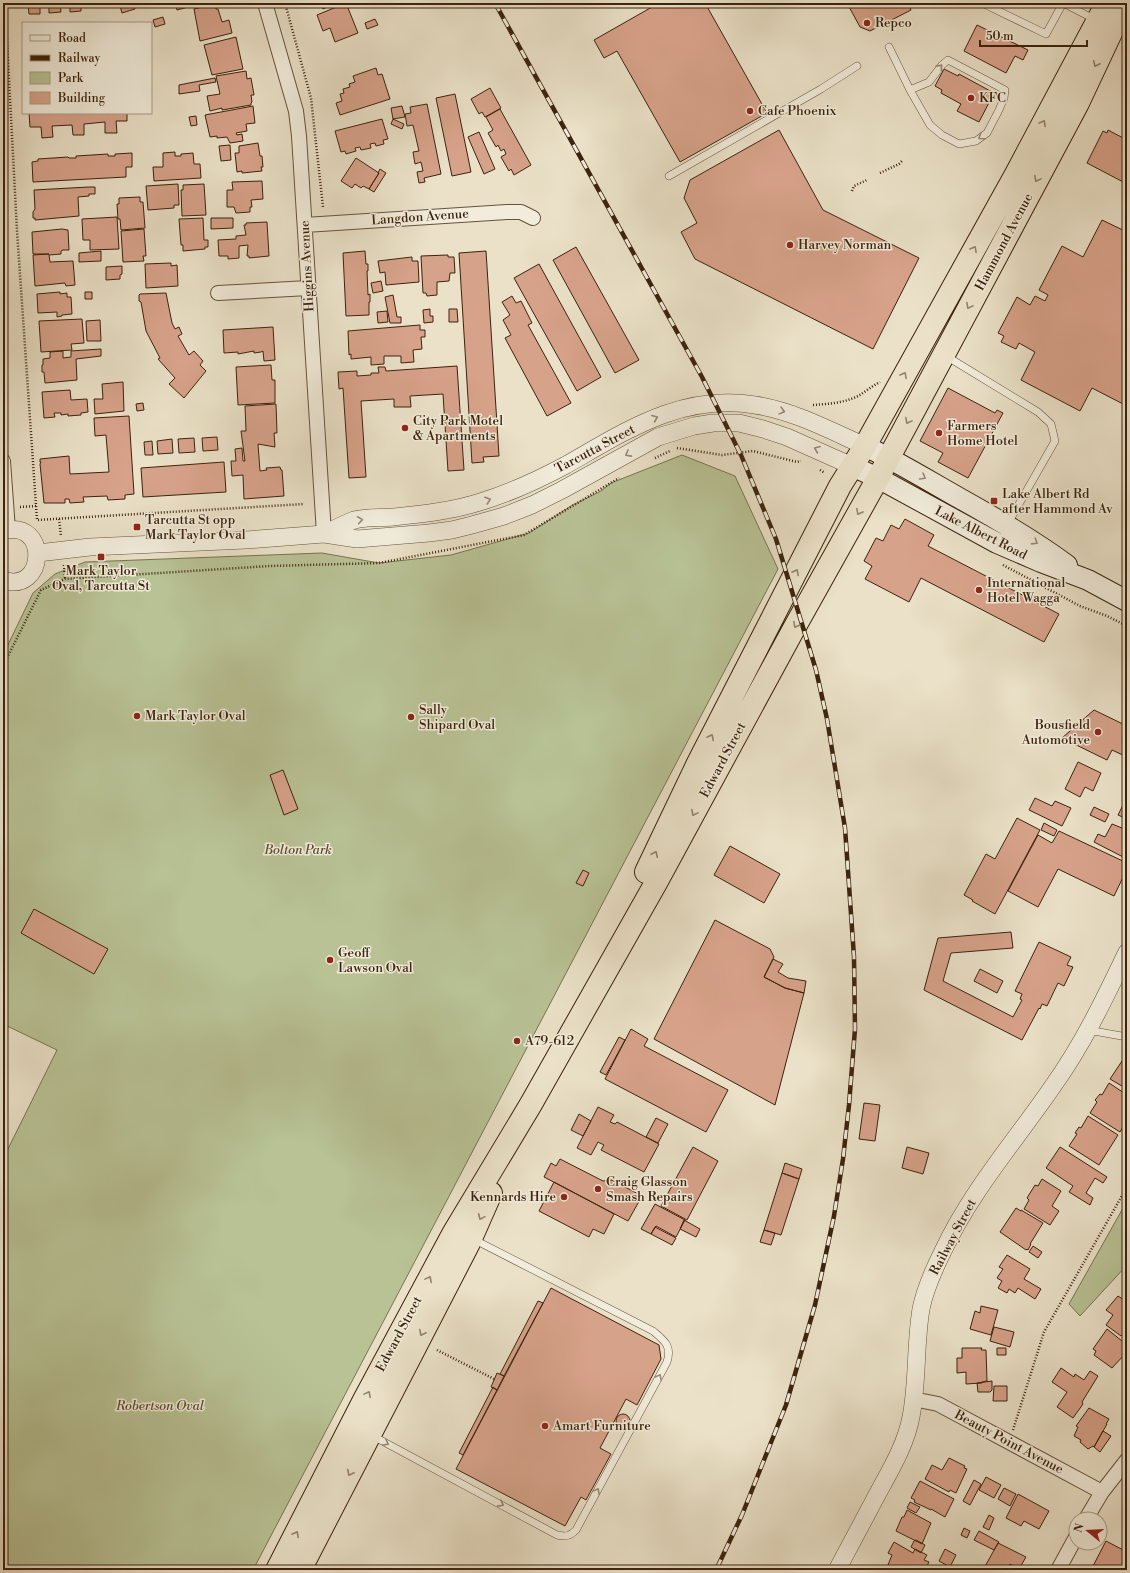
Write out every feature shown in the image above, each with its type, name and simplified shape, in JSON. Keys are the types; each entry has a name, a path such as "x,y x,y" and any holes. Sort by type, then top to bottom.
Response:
{"highway":[{"name":"Hammond Avenue","path":"878,478 1078,103 1125,3"},
{"name":"Hammond Avenue","path":"852,466 865,446 1016,174 1102,12"},
{"name":"Edward Street","path":"566,1042 698,763 840,486 852,466"},
{"name":"Edward Street","path":"300,1570 361,1430 453,1234 531,1104 657,881 797,623 878,478"},
{"name":"Edward Street","path":"277,1570 361,1430 471,1238 531,1104"}],"main road":[{"name":"Lake Albert Road","path":"865,446 1007,525 1047,550 1088,580"},
{"name":"Lake Albert Road","path":"852,466 878,478 997,543 1088,580 1127,601"}],"street":[{"name":"Higgins Avenue","path":"265,3 296,111 299,136 306,225 308,288 324,534"},
{"name":"Langdon Avenue","path":"306,225 507,212 521,212 532,218"},
{"path":"218,293 308,288"},
{"name":"Tarcutta Street","path":"324,534 355,520 451,510 508,493 544,476 649,420 670,411 692,407 711,404 736,403 762,407 800,416 865,446"},
{"name":"Tarcutta Street","path":"38,553 90,547 246,540 324,534 357,539 429,533 472,526 504,516 562,490 658,437 694,426 713,423 739,423 788,436 828,453 852,466"},
{"path":"3,461 6,531 21,532 31,538 36,545 38,553 34,569 29,575 23,580 4,584"},
{"path":"426,513 429,533"},
{"path":"395,517 398,536"},
{"name":"Railway Street","path":"837,1570 901,1449 911,1417 914,1399 918,1338 922,1308 930,1278 943,1250 959,1220 983,1182 1073,1057 1127,952"},
{"name":"Beauty Point Avenue","path":"914,1399 938,1404 1102,1492"},
{"path":"1091,1511 1102,1492 1127,1460"},
{"path":"1058,1570 1068,1551"}],"lane":[{"path":"982,3 1046,34 1063,3 1102,12"},
{"path":"889,46 910,90 930,125 942,135 959,144 976,141 987,133 999,110 1004,98 1005,90 948,60 942,65 929,82 910,90"},
{"path":"669,176 821,89 857,66"},
{"path":"944,355 1038,412 1051,424 1055,441 1007,525"},
{"path":"1088,1030 1125,1036"},
{"path":"361,1430 557,1535 570,1535 576,1530 668,1362 670,1353 662,1339 653,1331 471,1238"}],"path":[{"path":"5,3 17,224 37,520 304,504"},
{"path":"880,173 899,164 903,160"},
{"path":"852,190 854,186 867,180"},
{"path":"813,405 831,403 858,396 870,387 883,381"},
{"path":"676,448 684,445"},
{"path":"796,457 803,460"},
{"path":"27,507 36,506"},
{"path":"59,519 60,528"},
{"path":"3,666 41,590 65,580 64,568"},
{"path":"1010,1442 1044,1332 1127,1187"},
{"path":"437,1350 494,1379"}],"green space":[{"name":"Bolton Park","path":"682,455 735,476 778,569 253,1570 3,1570 3,1159 57,1050 3,1024 3,655 33,593 55,574 85,562 322,553 379,563 451,555 529,533 571,506 601,491 611,483"},
{"path":"1127,1201 1127,1265 1080,1316 1069,1304"}],"building":[{"path":"22,3 49,3 40,4 40,14 29,14 28,4 22,5"},
{"path":"49,3 60,3 61,12 49,13"},
{"path":"70,3 81,3 81,11 70,12"},
{"path":"119,3 133,3 135,9 122,13"},
{"path":"175,3 204,3 177,10"},
{"path":"320,3 333,3 333,4 323,9"},
{"path":"346,3 358,33 335,42 330,28 323,31 317,15"},
{"path":"659,3 705,3 767,113 680,162 617,51 604,58 594,40"},
{"path":"847,3 908,3 911,10 870,31 860,27"},
{"path":"215,4 222,22 229,20 232,33 200,41 194,9"},
{"path":"163,17 165,24 155,27 153,20"},
{"path":"375,19 378,25 367,29 365,23"},
{"path":"977,25 1028,50 1023,60 1015,56 1006,73 964,51"},
{"path":"236,37 243,69 212,75 204,45"},
{"path":"376,68 378,75 382,74 390,99 340,115 336,103 342,101 340,94 344,93 343,89 350,87 349,84 355,82 353,76"},
{"name":"KFC","path":"944,69 958,76 959,74 994,93 979,122 957,111 961,104 941,93 942,90 935,86"},
{"path":"246,71 247,79 251,78 254,95 251,95 251,105 222,110 222,108 210,111 207,96 220,94 216,76"},
{"path":"215,78 216,82 199,85 200,91 179,94 179,85"},
{"path":"490,88 501,108 485,117 482,112 479,114 471,99"},
{"path":"455,94 471,172 452,176 436,98"},
{"path":"427,104 441,174 424,178 425,182 419,183 417,172 423,171 421,162 415,164 413,152 419,151 413,125 407,126 405,114 411,113 410,107"},
{"path":"253,106 255,123 246,124 247,131 236,133 237,135 242,134 243,141 230,143 227,137 210,137 205,115"},
{"path":"402,106 405,117 393,119 391,108"},
{"path":"500,109 531,165 514,175 511,169 509,171 501,157 506,154 504,149 501,151 498,145 496,147 488,133 493,130 486,117"},
{"path":"29,114 127,114 127,121 116,121 117,133 105,133 105,122 84,124 84,135 73,135 72,125 52,126 53,137 42,138 41,127 30,127"},
{"path":"196,116 197,125 191,126 189,117"},
{"path":"382,119 388,139 383,140 384,144 376,146 375,143 370,144 371,148 361,150 360,147 355,148 356,151 346,154 345,151 341,152 335,131"},
{"path":"393,119 404,124 402,129 391,124"},
{"name":"Harvey Norman","path":"779,130 823,210 919,258 873,349 695,259 681,232 697,223 684,198 690,180"},
{"path":"1108,130 1127,140 1127,184 1087,163 1103,131 1107,133"},
{"path":"479,132 495,169 484,174 468,137"},
{"path":"258,143 260,156 262,156 262,171 237,172 235,153 239,153 239,146"},
{"path":"230,145 231,160 221,161 219,146"},
{"path":"175,152 175,156 193,153 194,164 200,164 201,178 154,181 153,167 163,167 163,153"},
{"path":"132,153 132,167 126,167 126,177 33,182 32,162 38,161 38,159 68,157 76,158 76,156 108,154 108,156 115,156 115,154"},
{"path":"356,158 379,173 369,189 363,186 361,188 355,184 352,188 341,181"},
{"path":"380,169 386,173 374,192 369,189"},
{"path":"262,181 263,199 251,200 252,207 250,207 250,212 236,213 234,207 227,207 227,190 233,190 232,182"},
{"path":"178,184 179,205 174,205 174,208 148,210 146,186"},
{"path":"204,184 206,215 182,216 181,190 183,190 183,185"},
{"path":"95,187 95,194 78,197 79,216 35,220 35,218 33,218 33,212 35,209 34,190"},
{"path":"140,197 140,202 143,202 145,228 121,230 120,219 118,219 117,204 119,204 119,198"},
{"path":"117,217 119,249 90,250 90,240 83,240 82,219"},
{"path":"203,218 204,240 208,240 208,247 205,247 205,249 183,251 183,245 181,245 179,219"},
{"path":"211,218 233,218 233,228 211,229"},
{"path":"1102,220 1127,232 1127,406 1092,388 1080,411 1021,380 1035,352 1019,343 1016,349 1001,342 1004,336 998,333 1017,297 1030,305 1035,296 1045,301 1048,295 1039,290 1062,246 1083,257"},
{"path":"267,222 269,256 249,258 249,256 247,256 248,245 239,246 239,258 228,259 228,256 219,256 218,240 236,239 236,236 246,235 244,225 246,225 246,223"},
{"path":"62,229 68,230 69,250 61,251 61,254 49,255 50,262 73,261 75,285 66,286 65,283 35,286 33,255 49,254 33,254 32,232"},
{"path":"144,229 146,256 143,256 144,261 123,262 121,231"},
{"path":"576,247 639,360 615,373 553,260"},
{"path":"101,251 101,261 79,262 79,253"},
{"path":"365,251 366,264 368,264 368,295 370,294 369,315 346,316 343,253"},
{"path":"486,251 499,456 483,457 484,462 472,463 459,253"},
{"path":"448,255 448,257 454,257 455,273 450,273 449,281 437,282 437,295 427,296 426,293 423,293 421,256"},
{"path":"412,257 412,261 418,261 419,282 386,285 385,272 380,273 378,261"},
{"path":"171,263 171,266 177,265 178,286 146,288 145,264"},
{"path":"539,264 601,377 577,391 514,278"},
{"path":"122,266 122,274 120,275 120,279 106,280 106,267"},
{"path":"381,281 383,291 373,293 371,283"},
{"path":"60,292 60,294 67,293 67,297 71,297 72,314 57,317 57,312 38,313 37,294"},
{"path":"85,292 92,292 92,299 85,299"},
{"path":"166,293 172,323 175,329 179,327 182,334 178,336 189,355 194,351 203,361 200,365 206,371 184,398 169,384 175,378 158,359 160,358 146,331 141,302 139,301 140,294"},
{"path":"393,295 397,317 401,317 401,323 390,323 385,297"},
{"path":"512,296 516,303 521,301 532,323 528,325 571,403 547,416 505,338 511,335 503,320 510,315 502,302"},
{"path":"430,309 430,316 433,316 433,322 424,323 423,310"},
{"path":"449,309 457,309 458,322 449,322"},
{"path":"387,311 388,322 378,323 377,312"},
{"path":"82,319 84,343 71,344 72,350 41,352 39,321"},
{"path":"100,320 101,341 87,341 86,321"},
{"path":"420,325 420,330 425,330 425,337 421,337 422,349 413,350 414,362 401,363 401,356 384,356 384,364 371,365 371,357 351,359 351,354 349,355 348,331"},
{"path":"273,327 275,360 264,361 263,351 238,354 238,352 224,353 223,330"},
{"path":"101,349 101,356 76,359 77,380 45,383 42,365 43,359 50,358 50,352 63,351 63,358 71,357 71,351"},
{"path":"271,365 272,380 275,380 275,403 238,405 236,367"},
{"path":"457,366 464,470 448,471 443,394 410,396 411,407 394,407 394,399 361,401 366,477 349,478 343,388 339,389 338,372 357,371 357,376 379,373 378,367 385,367 386,371"},
{"path":"123,382 124,411 95,414 94,399 103,399 102,384"},
{"path":"948,388 995,413 997,410 1003,413 968,478 938,462 943,453 920,441"},
{"path":"70,390 71,400 87,399 88,412 81,413 81,415 68,416 68,414 61,415 61,413 54,413 55,417 44,418 42,392"},
{"path":"143,403 144,410 137,411 136,404"},
{"path":"276,404 277,433 274,433 275,447 258,444 260,471 267,470 266,468 280,467 282,470 284,496 244,499 243,475 232,476 231,461 236,461 235,449 242,448 243,461 245,461 241,431 246,431 245,406"},
{"path":"129,416 134,494 125,495 125,499 108,500 107,496 83,497 84,502 70,503 69,499 65,499 65,503 44,503 40,459 69,456 70,474 109,472 106,435 95,436 94,418"},
{"path":"217,437 218,450 203,451 202,438"},
{"path":"194,438 195,452 179,453 178,439"},
{"path":"172,439 173,453 158,454 157,441"},
{"path":"152,441 153,455 145,455 144,442"},
{"path":"224,462 226,492 143,497 141,468"},
{"name":"International Hotel Wagga","path":"905,519 934,535 928,546 1059,614 1044,642 921,578 909,602 865,579 872,566 864,561 876,538 883,541 891,525 899,529"},
{"name":"Bousfield Automotive","path":"1094,710 1127,726 1127,757 1112,750 1107,760 1062,738"},
{"path":"1078,762 1101,773 1093,791 1085,787 1080,797 1065,789"},
{"path":"283,770 298,809 284,815 270,775"},
{"path":"1127,797 1127,819 1118,815"},
{"path":"1035,798 1052,806 1055,801 1071,808 1062,826 1029,810"},
{"path":"1094,807 1109,814 1105,822 1090,815"},
{"path":"1017,818 1040,830 995,914 964,895 986,854 995,859"},
{"path":"1044,823 1057,830 1054,836 1041,830"},
{"path":"1112,824 1127,830 1127,859 1094,842 1098,834 1105,837"},
{"path":"1059,831 1127,863 1127,869 1114,896 1058,869 1038,907 1008,891 1038,835 1052,843"},
{"path":"730,846 780,874 764,903 714,875"},
{"path":"583,870 589,873 583,886 576,883"},
{"path":"34,909 108,949 94,974 21,933"},
{"path":"715,920 770,949 774,957 764,977 785,988 804,993 775,1105 654,1039"},
{"path":"1011,932 1013,948 951,953 943,981 1013,1017 1022,1000 1020,999 1022,994 1015,991 1039,942 1071,957 1067,965 1073,967 1064,986 1058,983 1047,1006 1042,1004 1040,1009 1039,1008 1022,1040 924,990 938,938"},
{"path":"773,959 783,964 778,972 788,978 806,981 804,993 785,988 764,977"},
{"path":"980,969 1003,981 997,993 974,981"},
{"path":"631,1029 648,1039 644,1046 728,1090 706,1132 605,1079"},
{"path":"619,1037 625,1040 606,1075 600,1072"},
{"path":"1126,1055 1127,1056 1127,1089 1110,1079"},
{"path":"1109,1083 1127,1095 1127,1120 1120,1132 1090,1113 1097,1102 1095,1100 1100,1094 1102,1095"},
{"path":"864,1103 880,1105 875,1141 859,1139"},
{"path":"598,1107 614,1115 610,1122 615,1124 617,1122 659,1144 644,1172 601,1150 604,1145 598,1142 591,1155 577,1148"},
{"path":"579,1114 591,1121 583,1136 571,1130"},
{"path":"1088,1116 1118,1135 1099,1165 1069,1146 1077,1134 1075,1133 1079,1127 1081,1128"},
{"path":"656,1118 668,1124 658,1143 646,1137"},
{"path":"693,1147 718,1161 687,1220 661,1206"},
{"path":"907,1147 929,1153 923,1174 902,1168"},
{"path":"1060,1147 1107,1177 1103,1183 1095,1178 1086,1193 1093,1198 1090,1205 1069,1192 1073,1186 1046,1168"},
{"name":"Craig Glasson Smash Repairs","path":"560,1159 603,1181 612,1180 642,1196 628,1221 544,1177 551,1163 556,1166"},
{"path":"785,1163 802,1169 799,1179 782,1173"},
{"path":"782,1173 799,1179 781,1235 764,1230"},
{"path":"1042,1179 1061,1191 1052,1206 1059,1211 1050,1225 1024,1209 1029,1200 1027,1198 1035,1185 1038,1186"},
{"name":"Kennards Hire","path":"554,1182 614,1214 604,1234 593,1229 589,1237 539,1211"},
{"path":"655,1204 685,1220 676,1237 656,1226 651,1234 641,1229"},
{"path":"1016,1208 1043,1223 1028,1250 1000,1232"},
{"path":"684,1220 700,1229 696,1237 680,1229"},
{"path":"655,1227 676,1238 672,1245 651,1234"},
{"path":"764,1230 775,1233 771,1245 760,1242"},
{"path":"1033,1246 1042,1252 1038,1258 1029,1252"},
{"path":"1007,1255 1030,1269 1024,1279 1041,1289 1035,1299 1018,1288 1015,1293 1009,1289 1007,1293 998,1288 1002,1281 997,1278 1003,1269 999,1267"},
{"name":"Amart Furniture","path":"551,1288 659,1345 661,1359 637,1405 626,1399 600,1448 611,1454 586,1500 581,1497 565,1526 456,1469"},
{"path":"1118,1296 1124,1300 1127,1296 1127,1337 1123,1334 1121,1336 1106,1325 1113,1315 1106,1310"},
{"path":"538,1301 543,1303 504,1376 500,1374"},
{"path":"981,1306 998,1310 991,1335 970,1329 975,1311 980,1313"},
{"path":"994,1327 1014,1332 1010,1347 990,1341"},
{"path":"1107,1329 1127,1345 1127,1348 1123,1354 1124,1355 1112,1368 1094,1355 1096,1351 1093,1349"},
{"path":"962,1348 982,1348 981,1350 986,1350 987,1381 982,1383 966,1384 966,1372 957,1373 957,1358 962,1358"},
{"path":"997,1348 1006,1348 1006,1355 997,1355"},
{"path":"1061,1368 1074,1377 1075,1374 1084,1380 1090,1371 1098,1376 1082,1402 1083,1404 1073,1418 1057,1407 1067,1392 1052,1382"},
{"path":"497,1373 504,1376 497,1390 491,1387"},
{"path":"992,1381 992,1390 990,1392 978,1392 977,1383"},
{"path":"994,1386 1007,1386 1007,1401 993,1401"},
{"path":"493,1387 497,1390 463,1455 459,1453"},
{"path":"1089,1408 1109,1419 1094,1447 1093,1446 1088,1449 1080,1442 1081,1440 1074,1436 1078,1427 1076,1426"},
{"path":"623,1414 628,1416 630,1421 628,1426 623,1428 618,1426 616,1421 618,1416"},
{"path":"1103,1431 1111,1436 1100,1452 1094,1447"},
{"path":"949,1458 965,1466 964,1468 967,1469 956,1493 950,1490 949,1492 925,1479 932,1465 942,1470"},
{"path":"986,1477 1001,1485 994,1498 979,1490"},
{"path":"974,1480 981,1484 970,1505 963,1501"},
{"path":"920,1481 954,1499 945,1517 914,1502 915,1500 911,1498"},
{"path":"1004,1488 1016,1494 1010,1506 998,1499"},
{"path":"1018,1494 1049,1511 1039,1529 1024,1521 1021,1526 1006,1518"},
{"path":"910,1502 920,1507 916,1513 907,1508"},
{"path":"907,1510 931,1523 922,1544 896,1531"},
{"path":"989,1515 994,1518 989,1530 983,1527"},
{"path":"964,1528 970,1531 967,1538 961,1535"},
{"path":"979,1531 999,1542 994,1550 974,1540"},
{"path":"916,1540 925,1545 921,1553 911,1547"},
{"path":"894,1542 913,1553 915,1549 927,1555 924,1560 929,1562 925,1570 898,1570 888,1565 892,1555 888,1553"},
{"path":"1108,1542 1127,1552 1127,1570 1091,1570 1101,1551 1108,1551"},
{"path":"998,1543 1026,1557 1019,1569 1010,1564 1008,1570 983,1570"},
{"path":"945,1549 956,1555 950,1567 939,1561"}],"railway":[{"path":"495,3 702,377 741,455 776,539 816,670 827,719 845,828 854,957 855,1029 843,1159 834,1216 815,1305 786,1405 742,1515 716,1570"}],"place":[{"name":"Repco","path":"867,23"},
{"name":"KFC","path":"971,98"},
{"name":"Cafe Phoenix","path":"750,111"},
{"name":"Harvey Norman","path":"790,245"},
{"name":"City Park Motel & Apartments","path":"405,428"},
{"name":"Farmers Home Hotel","path":"939,433"},
{"name":"Lake Albert Rd after Hammond Av","path":"994,501"},
{"name":"Tarcutta St opp Mark Taylor Oval","path":"137,527"},
{"name":"Mark Taylor Oval, Tarcutta St","path":"101,557"},
{"name":"International Hotel Wagga","path":"979,590"},
{"name":"Mark Taylor Oval","path":"137,716"},
{"name":"Sally Shipard Oval","path":"411,717"},
{"name":"Bousfield Automotive","path":"1098,732"},
{"name":"Geoff Lawson Oval","path":"330,960"},
{"name":"A79-612","path":"517,1041"},
{"name":"Craig Glasson Smash Repairs","path":"598,1189"},
{"name":"Kennards Hire","path":"564,1197"},
{"name":"Amart Furniture","path":"545,1426"}],"park label":[{"name":"Robertson Oval","path":"160,1406"}]}
